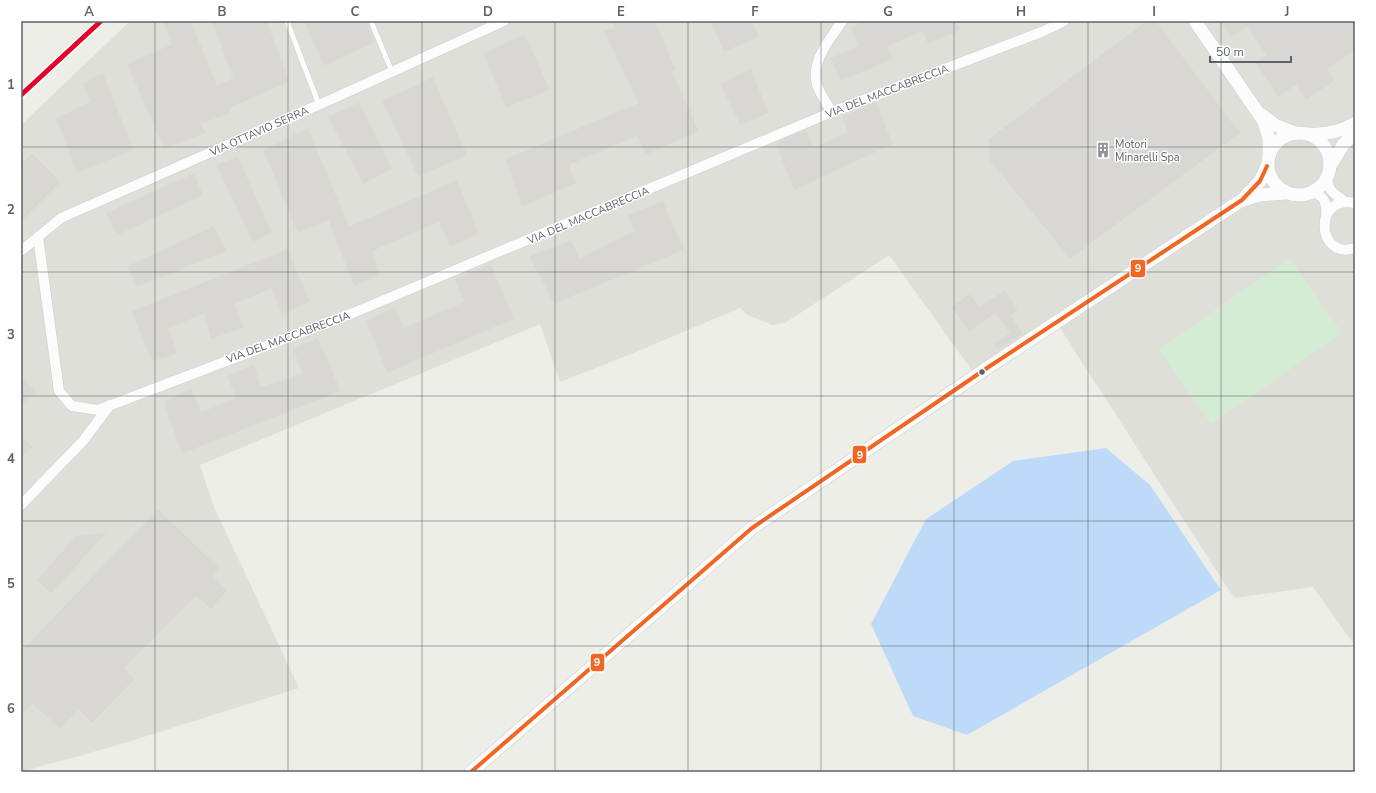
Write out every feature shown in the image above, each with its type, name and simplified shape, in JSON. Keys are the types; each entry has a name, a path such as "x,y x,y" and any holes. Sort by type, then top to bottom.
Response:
{"street":[{"name":"VIA OTTAVIO SERRA","path":"21,251 61,218 504,21"},
{"path":"832,112 817,85 815,70 817,62 842,21"},
{"path":"1040,21 1044,31"},
{"name":"VIA DEL MACCABRECCIA","path":"38,237 58,392 72,406 98,410 353,313 832,112 1044,31 1064,21"},
{"path":"1195,21 1259,112 1269,138 1268,160 1273,182 1285,193"},
{"path":"1259,112 1275,125 1295,133 1325,135 1355,123"},
{"path":"1350,203 1331,192 1328,187 1327,179 1330,166 1343,144 1355,132"},
{"path":"471,772 752,528 990,366 1242,200 1260,181 1268,160 1279,140 1295,133"},
{"path":"1309,134 1325,146 1328,152 1330,166"},
{"path":"1242,200 1260,194 1285,193 1302,196 1313,192 1327,179"},
{"path":"1313,192 1324,198 1327,205 1324,230 1330,243 1343,250 1355,248"},
{"path":"1326,216 1334,206 1350,203"},
{"path":"21,505 83,441 110,405"}],"lane":[{"path":"287,21 318,105"},
{"path":"371,21 392,72"}],"shaded area":[{"path":"130,21 1355,21 1355,646 1313,587 1234,598 1060,328 978,379 889,255 785,323 772,325 748,315 740,308 560,382 540,324 200,465 214,507 299,688 118,745 21,772 21,125"}],"green space":[{"path":"1290,258 1342,333 1211,424 1159,349"}],"water":[{"path":"1106,448 1150,485 1221,590 967,735 913,716 871,624 926,519 1013,461"}],"building":[{"path":"162,21 191,21 217,85 233,78 212,21 267,21 289,82 230,108 231,113 201,124 206,133 164,149 127,64 172,44"},
{"path":"304,21 366,21 375,42 324,66"},
{"path":"612,21 655,21 676,70 672,72 699,131 646,155 637,136 569,165 576,183 522,207 505,159 638,103 604,31 615,27"},
{"path":"710,21 752,21 759,37 724,52"},
{"path":"865,21 957,21 961,30 928,44 922,31 887,47 893,59 841,81 830,58 859,46 850,27"},
{"name":"Motori Minarelli Spa","path":"1146,21 1156,21 1240,133 1070,259 990,161 988,139"},
{"path":"1220,21 1355,21 1355,50 1327,69 1335,81 1306,100 1296,85 1278,97 1255,63 1266,55 1247,27 1231,38"},
{"path":"525,34 550,90 506,108 483,53"},
{"path":"751,69 769,113 740,125 720,84"},
{"path":"103,73 134,150 77,173 56,118 90,102 82,83"},
{"path":"433,77 467,155 418,177 382,101"},
{"path":"359,102 392,169 363,184 328,117"},
{"path":"876,102 893,144 794,190 775,143 806,130 814,147 847,133 842,116"},
{"path":"308,128 349,226 457,180 479,234 450,247 439,222 373,251 380,275 354,286 328,220 298,233 263,150"},
{"path":"32,153 61,182 21,222 21,164"},
{"path":"238,156 272,233 253,242 216,165"},
{"path":"194,173 203,195 118,235 105,213"},
{"path":"663,201 684,250 554,304 529,256 571,240 580,258 634,231 627,215"},
{"path":"214,226 227,251 137,287 127,266"},
{"path":"288,249 310,302 282,314 271,289 235,304 244,328 211,339 204,314 169,328 177,354 152,361 131,311"},
{"path":"491,264 514,319 387,373 366,321 395,307 405,327 464,302 454,279"},
{"path":"1005,290 1018,310 1011,315 1023,334 998,350 994,344 1010,333 995,313 969,332 951,307 970,294 979,307"},
{"path":"318,338 341,391 182,454 163,401 192,389 201,412 236,398 227,376 254,364 261,387 302,373 293,349"},
{"path":"21,376 36,391 21,406"},
{"path":"21,436 33,447 21,457"},
{"path":"158,509 219,568 212,576 227,590 211,609 196,596 124,668 135,679 92,723 79,710 60,728 32,704 21,716 21,651"},
{"path":"107,532 51,594 37,580 76,536"}],"transit line":[{"path":"21,95 101,21"},
{"name":"9","path":"471,772 752,528 990,366 1242,200 1260,181 1267,166"}],"place":[{"name":"Motori Minarelli Spa","path":"1103,150"}]}
